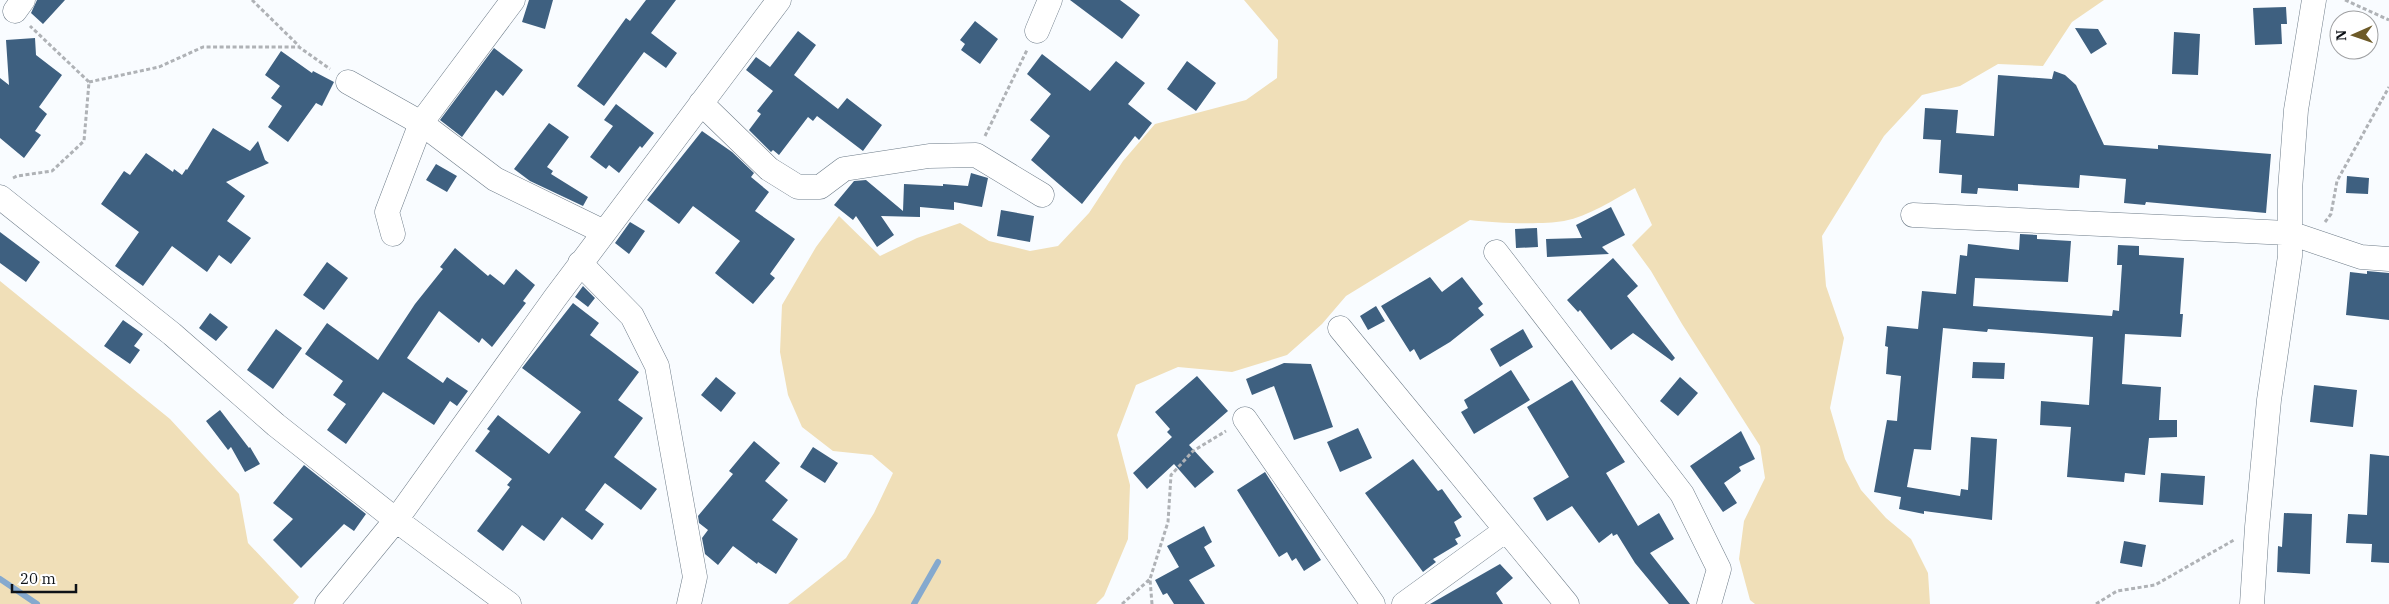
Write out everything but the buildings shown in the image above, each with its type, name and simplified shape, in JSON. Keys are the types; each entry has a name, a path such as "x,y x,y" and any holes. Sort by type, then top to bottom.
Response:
{"street":[{"path":"393,234 387,212 421,123 513,0"},
{"path":"1037,31 1050,0"},
{"path":"2252,604 2256,527 2269,400 2290,256 2300,236 2290,190 2296,110 2314,0"},
{"path":"327,604 396,520 580,264 701,103 773,2"},
{"path":"348,82 421,123 495,180 604,232"},
{"path":"701,103 769,169 798,187 820,188 844,169 929,156 976,155 1042,194"},
{"path":"6,188 276,425 396,520 509,604"},
{"path":"1913,215 2300,236 2361,257 2389,259"},
{"path":"1496,252 1682,494 1719,569 1709,604"},
{"path":"580,264 632,316 657,366 695,577 689,604"},
{"path":"1340,328 1567,604"},
{"path":"1245,419 1373,604"},
{"path":"1404,604 1506,530"}],"path":[{"path":"252,0 299,47 348,82"},
{"path":"2345,0 2389,20"},
{"path":"6,188 17,176 52,171 84,141 89,82 19,5"},
{"path":"976,155 1037,31"},
{"path":"89,82 160,67 203,47 299,47"},
{"path":"2300,236 2331,214 2337,181 2389,87"},
{"path":"1152,604 1150,579 1168,522 1171,475 1193,451 1245,419"},
{"path":"2096,604 2118,591 2155,585 2256,527"},
{"path":"1122,604 1150,579"}],"shaded area":[{"path":"1244,0 2104,0 2072,22 2043,66 1998,64 1960,86 1922,95 1884,136 1822,236 1826,286 1844,338 1830,408 1845,459 1861,490 1886,518 1911,539 1928,573 1930,604 1755,604 1750,600 1739,559 1744,521 1765,478 1760,446 1682,324 1651,271 1632,245 1652,225 1635,188 1592,212 1564,221 1517,223 1470,220 1346,296 1322,324 1287,355 1232,372 1178,367 1136,385 1117,435 1130,485 1128,539 1104,596 1096,604 788,604 846,558 874,513 893,473 872,455 833,451 802,427 788,395 780,352 782,305 816,247 839,216 880,256 917,238 960,223 989,241 1030,251 1058,246 1089,213 1123,161 1155,124 1246,100 1277,78 1278,40"},
{"path":"0,281 170,419 239,494 248,543 299,597 293,604 0,604"}],"waterway":[{"path":"914,604 938,562"},
{"path":"0,579 37,604"}]}
